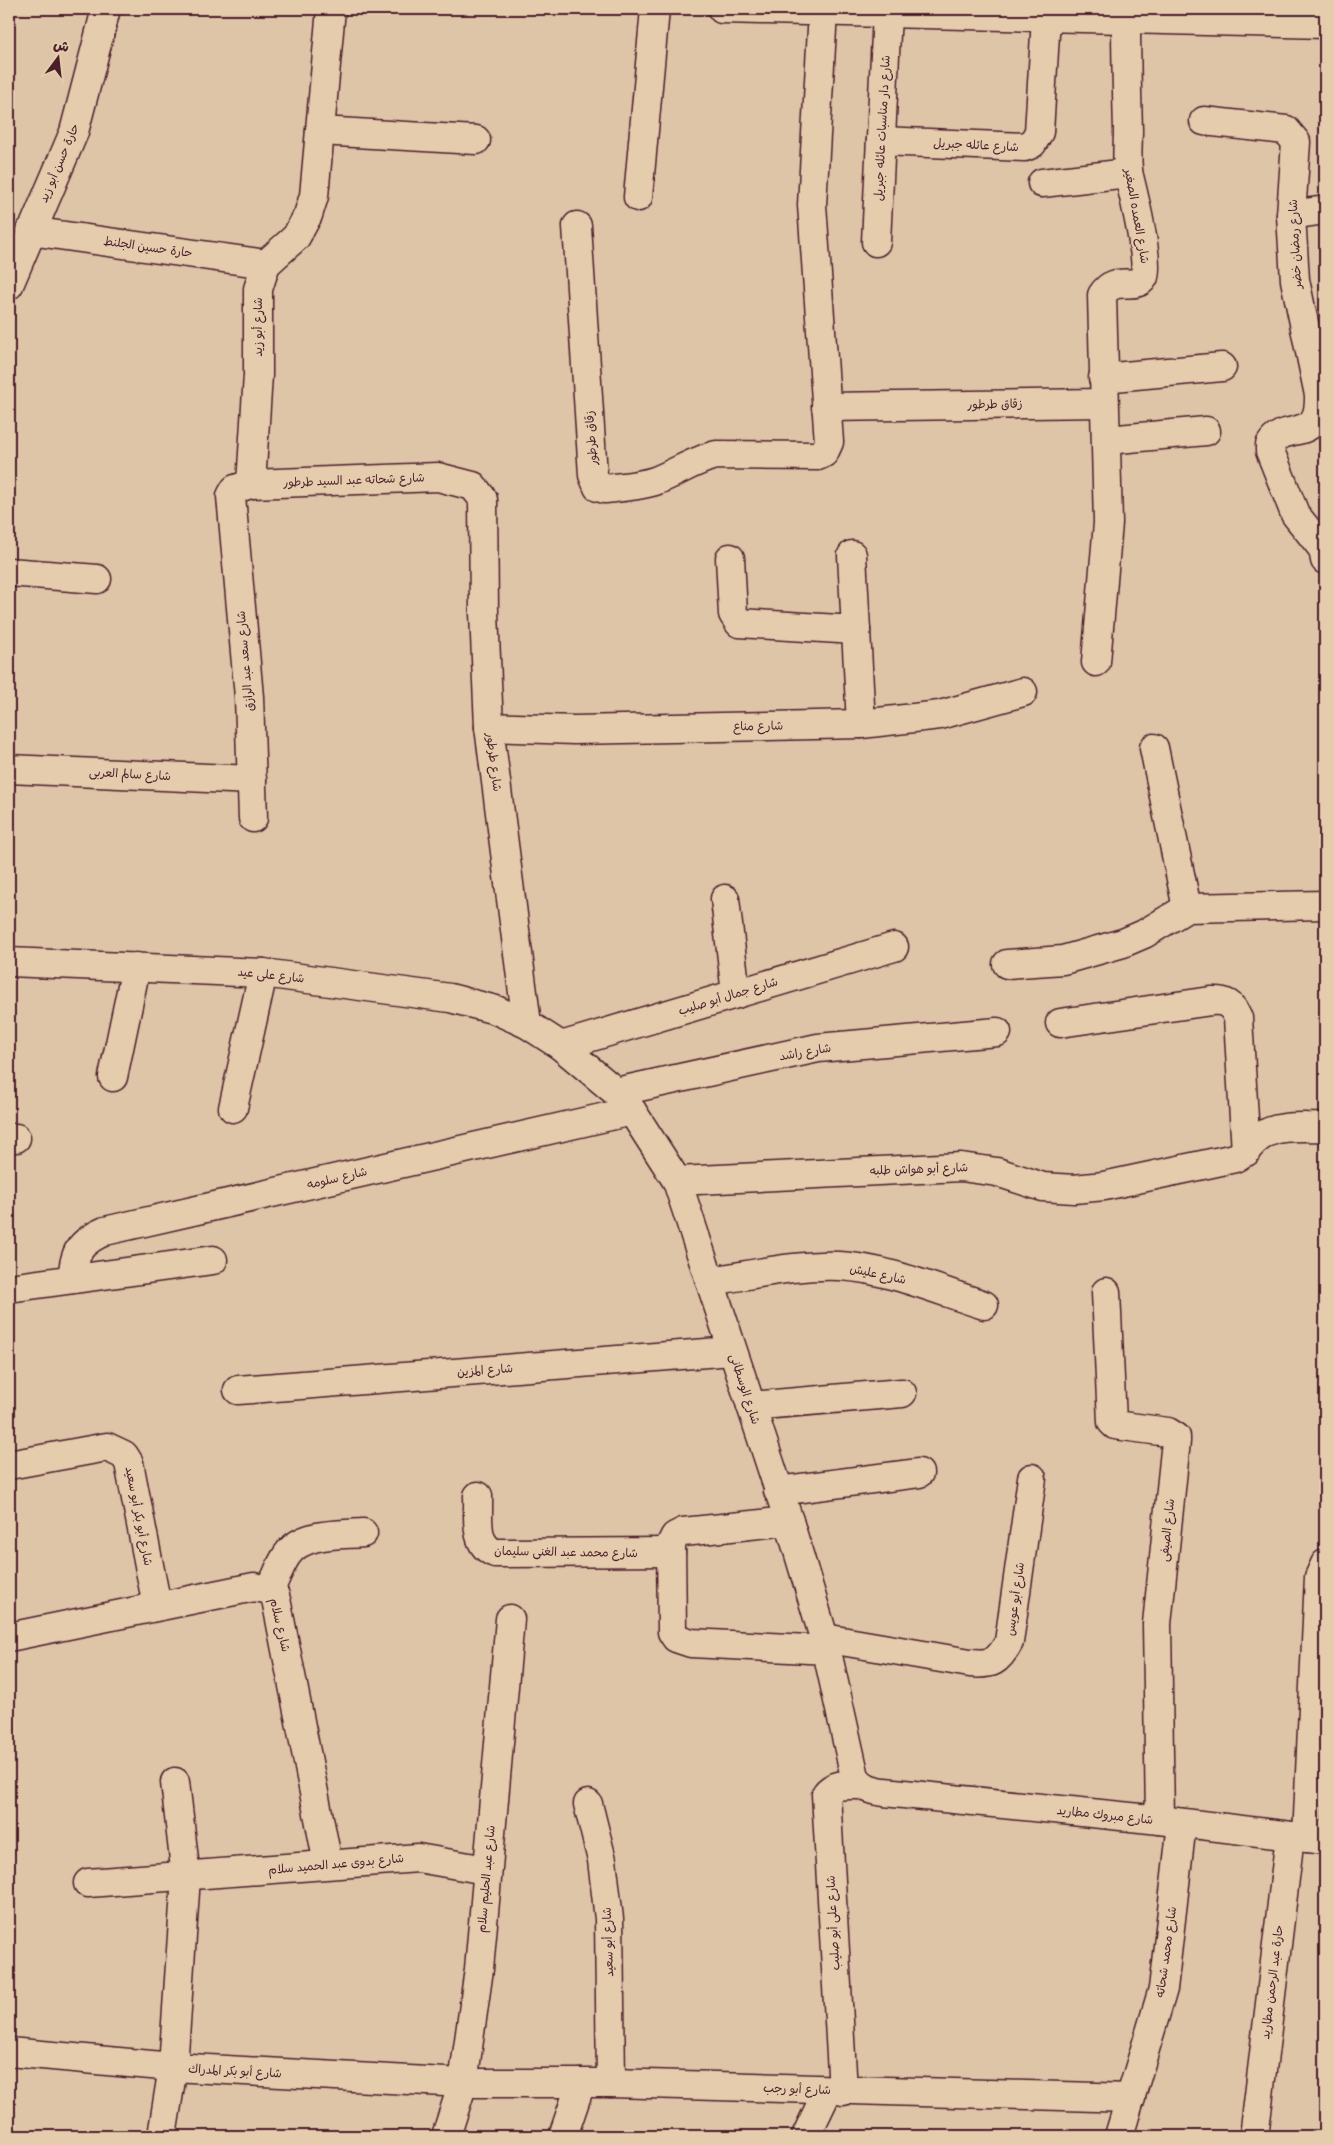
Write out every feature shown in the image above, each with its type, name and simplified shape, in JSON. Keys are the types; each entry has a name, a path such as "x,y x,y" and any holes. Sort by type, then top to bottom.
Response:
{"street":[{"name":"حارة حسن أبو زيد","path":"9,285 30,230 74,132 106,9"},
{"name":"شارع أبو زيد","path":"251,484 258,375 258,289 266,264 296,236 308,215 314,196 331,9"},
{"path":"638,197 655,9"},
{"path":"722,9 1046,18 1143,17 1325,24"},
{"name":"زقاق طرطور","path":"577,226 593,475 598,488 605,489 652,482 683,470 702,458 716,454 818,456 828,448 812,205 822,11"},
{"name":"شارع دار مناسبات عائله جبريل","path":"876,242 887,13"},
{"name":"شارع العمده الصغير","path":"1096,662 1108,523 1102,295 1108,287 1116,283 1135,284 1141,281 1146,271 1137,210 1128,173 1143,17"},
{"name":"شارع عائله جبريل","path":"881,141 1025,147 1032,144 1039,132 1046,18"},
{"name":"شارع رمضان خضر","path":"1204,121 1286,130 1296,142 1291,215 1295,280 1320,399"},
{"path":"320,131 476,140"},
{"path":"1042,183 1128,173"},
{"path":"1291,215 1325,210"},
{"name":"حارة حسين الجلنط","path":"30,230 266,264"},
{"name":"زقاق طرطور","path":"826,407 1104,390 1222,367"},
{"path":"1320,399 1315,419 1306,428 1279,436 1270,445 1270,451 1313,522 1325,560"},
{"path":"1107,440 1206,431"},
{"name":"شارع شحاته عبد السيد طرطور","path":"232,504 231,496 235,489 251,484 438,477 473,486 483,499"},
{"name":"شارع طرطور","path":"483,499 484,613 489,727 527,1024"},
{"name":"شارع سعد عبد الرازق","path":"232,504 249,697 253,818"},
{"path":"852,555 861,724"},
{"path":"730,558 733,614 739,623 856,630"},
{"path":"9,572 96,578"},
{"name":"شارع مناع","path":"489,727 574,730 861,724 940,715 1024,692"},
{"path":"1154,748 1187,908"},
{"name":"شارع سالم العربى","path":"9,769 252,780"},
{"path":"725,899 736,994"},
{"path":"1007,964 1063,960 1123,943 1144,934 1187,908 1325,905"},
{"name":"شارع جمال أبو صليب","path":"561,1046 894,947"},
{"name":"شارع على عيد","path":"9,962 263,973 450,998 496,1010 527,1024"},
{"path":"113,1077 136,967"},
{"path":"233,1108 263,973"},
{"path":"1060,1023 1211,1001 1223,1001 1233,1007 1238,1018 1246,1152"},
{"name":"شارع الوسطانى","path":"527,1024 561,1046 624,1101 677,1181 789,1521 825,1644 855,1777 872,1789"},
{"name":"شارع راشد","path":"624,1101 818,1048 997,1032"},
{"name":"شارع سلومه","path":"72,1280 75,1254 93,1236 105,1231 624,1101"},
{"name":"شارع أبو هواش طلبه","path":"677,1181 961,1167 997,1172 1043,1187 1074,1190 1104,1186 1235,1158 1246,1152 1260,1136 1269,1132 1325,1127"},
{"path":"9,1288 213,1260"},
{"name":"شارع عليش","path":"710,1280 806,1267 839,1266 872,1270 984,1305"},
{"name":"شارع الصيفى","path":"1106,1292 1112,1422 1115,1425 1168,1432 1176,1437 1157,1624 1171,1821"},
{"name":"شارع المزين","path":"238,1390 732,1351"},
{"path":"751,1406 902,1393"},
{"name":"شارع أبو بكر أبو سعيد","path":"9,1465 108,1447 124,1455 129,1463 157,1606"},
{"path":"778,1491 919,1473"},
{"name":"شارع أبو عويس","path":"671,1552 672,1632 676,1638 691,1643 825,1644 986,1665 1001,1657 1009,1642 1032,1478"},
{"name":"شارع محمد عبد الغنى سليمان","path":"478,1496 480,1539 488,1551 495,1553 671,1552"},
{"path":"671,1552 671,1544 675,1536 683,1532 789,1521"},
{"path":"270,1590 288,1554 301,1542 318,1537 363,1533"},
{"name":"حارة عبد الرحمن مطاريد","path":"1254,2129 1308,1838 1319,1577 1325,1564"},
{"name":"شارع سلام","path":"9,1637 254,1587 270,1590 275,1596 277,1604 328,1864"},
{"name":"شارع عبد الحليم سلام","path":"446,2136 463,2083 479,1969 486,1870 510,1618"},
{"path":"162,2136 173,2067 186,1877 174,1782"},
{"name":"شارع على أبو صليب","path":"835,2090 826,1794 830,1788 838,1785 872,1789"},
{"name":"شارع مبروك مطاريد","path":"872,1789 1171,1821 1308,1838"},
{"name":"شارع أبو سعيد","path":"588,1804 602,1860 609,1919 611,2083"},
{"name":"شارع محمد شحاته","path":"1119,2136 1163,1990 1171,1821"},
{"name":"شارع بدوى عبد الحميد سلام","path":"88,1883 418,1858 486,1870"},
{"name":"شارع أبو بكر المدراك","path":"9,2052 173,2067 463,2083"},
{"name":"شارع أبو رجب","path":"463,2083 611,2083 1131,2098"},
{"path":"563,2136 581,2083"},
{"path":"806,2136 835,2090"}]}
